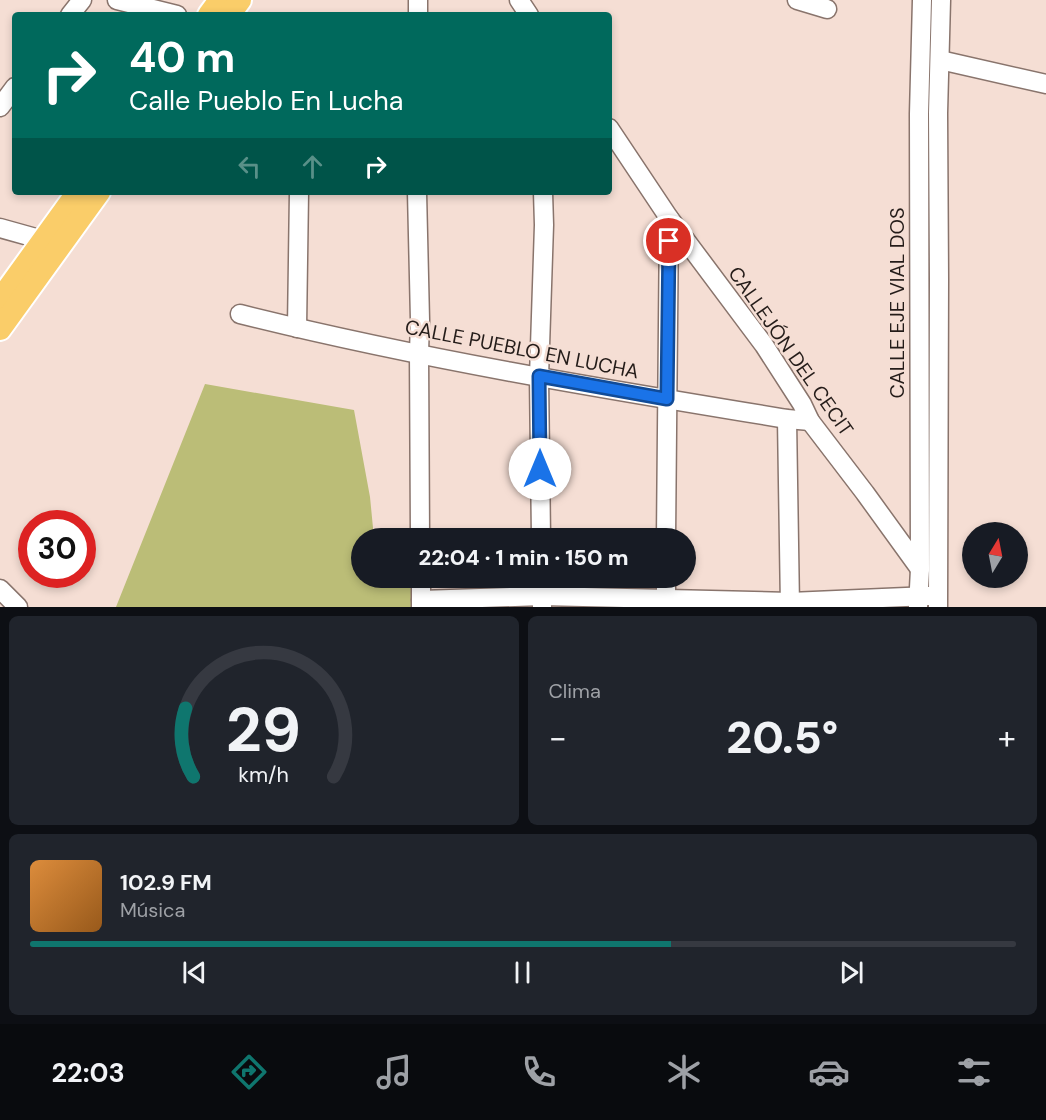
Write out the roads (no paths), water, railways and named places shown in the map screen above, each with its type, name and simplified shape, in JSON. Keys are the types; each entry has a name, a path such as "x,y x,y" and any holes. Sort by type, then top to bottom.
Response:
{"main road":[{"path":"0,300 76,195"},
{"path":"0,329 97,195"}],"street":[{"path":"72,12 82,0"},
{"path":"117,0 165,12"},
{"path":"797,0 827,9"},
{"name":"CALLE EJE VIAL DOS","path":"918,602 920,569 919,114 922,0"},
{"path":"421,603 790,605 938,602 938,113 941,0"},
{"path":"940,60 1046,84"},
{"path":"0,107 12,91"},
{"path":"919,114 938,113"},
{"name":"CALLEJÓN DEL CECIT","path":"612,132 669,218 764,345 802,404 810,421 920,569"},
{"path":"297,328 299,195"},
{"path":"417,195 420,320 420,528"},
{"path":"541,528 539,376 543,195"},
{"path":"666,528 669,218"},
{"path":"0,228 44,240"},
{"name":"CALLE PUEBLO EN LUCHA","path":"240,314 297,328 539,376 810,421"},
{"path":"787,419 790,605"},
{"path":"666,588 666,604"},
{"path":"0,589 18,607"}]}
